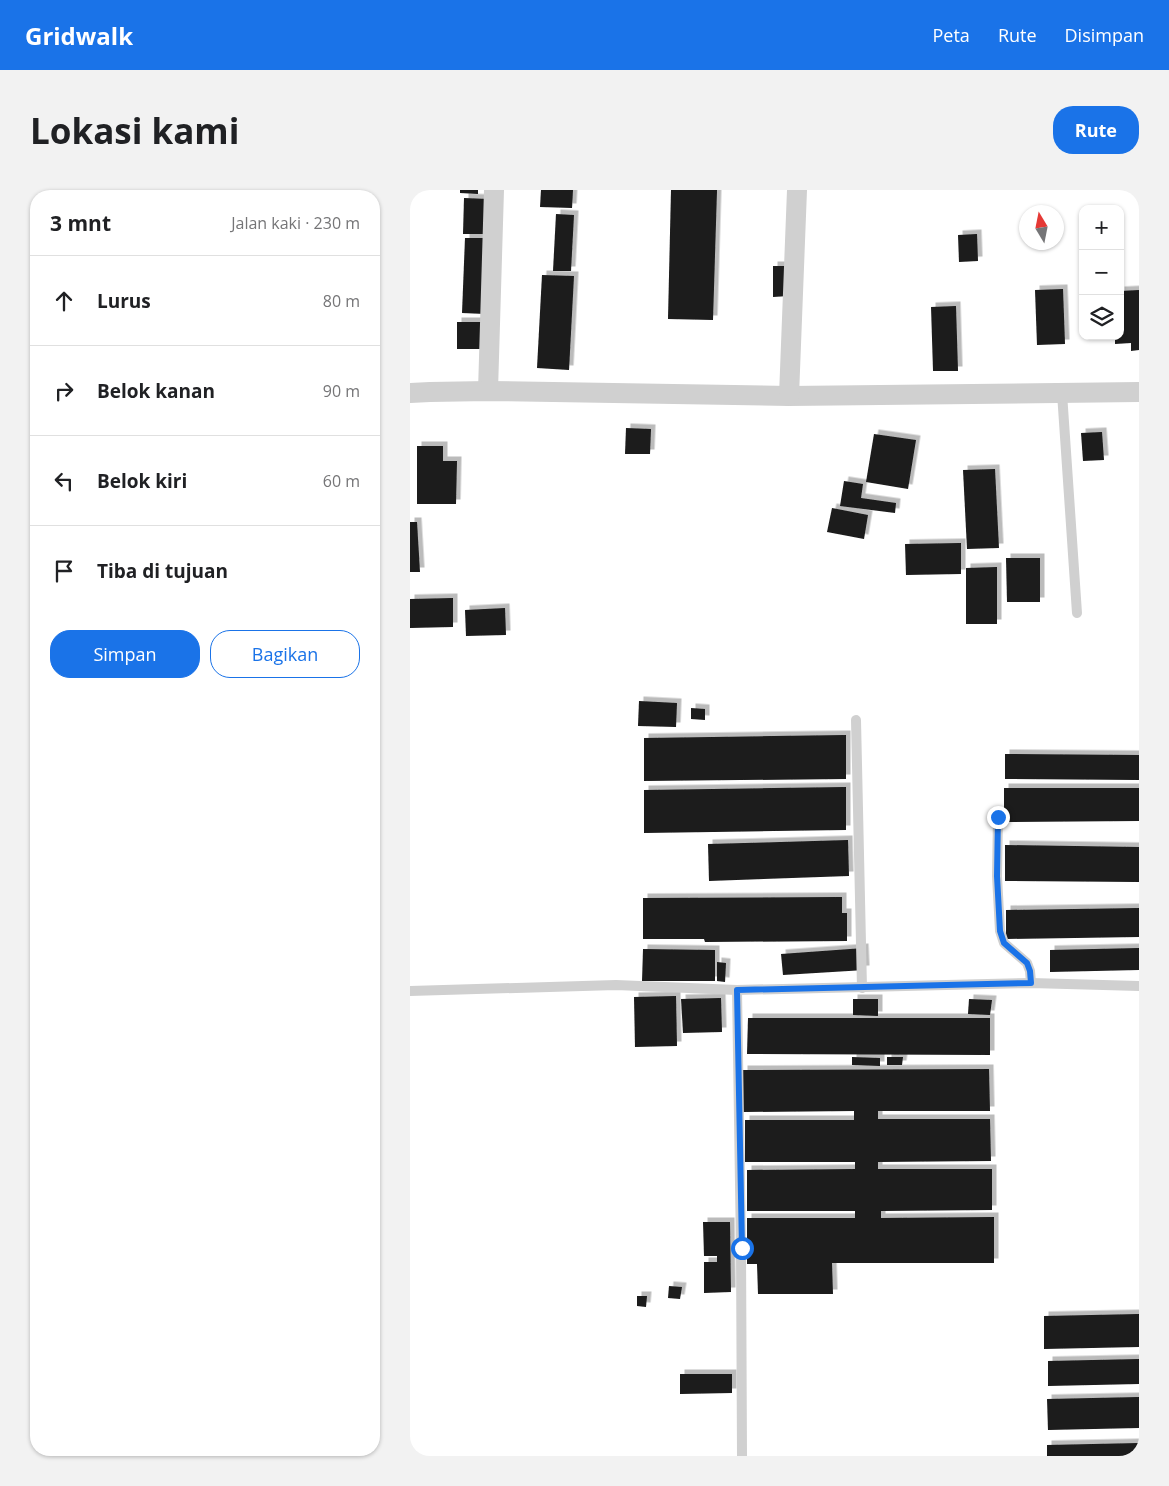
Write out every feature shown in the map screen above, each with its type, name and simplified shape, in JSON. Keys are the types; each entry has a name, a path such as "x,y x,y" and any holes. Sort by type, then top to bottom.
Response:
{"street":[{"path":"488,391 494,190"},
{"path":"789,396 797,190"},
{"path":"410,394 488,391 789,396 1139,392"}],"lane":[{"path":"1062,393 1077,613"},
{"path":"856,720 862,988"},
{"path":"998,817 997,876 1000,931 1004,943 1027,963 1031,983"},
{"path":"410,991 616,985 737,990 1031,983 1139,986"},
{"path":"737,990 742,1248 742,1456"}],"building":[{"path":"460,190 478,190 478,194 460,193"},
{"path":"541,190 573,190 572,208 540,207"},
{"path":"671,190 717,190 713,320 668,319"},
{"path":"464,198 488,199 487,234 463,234"},
{"path":"556,214 574,215 571,271 553,271"},
{"path":"977,234 978,261 959,262 958,235"},
{"path":"465,238 488,238 485,314 462,313"},
{"path":"773,266 789,266 789,296 773,297"},
{"path":"542,275 574,276 569,370 537,368"},
{"path":"1063,289 1065,344 1037,345 1035,290"},
{"path":"1139,290 1139,350 1131,351 1131,343 1115,344 1115,340 1124,340 1124,291"},
{"path":"956,306 958,371 933,371 931,307"},
{"path":"457,322 483,322 483,349 457,349"},
{"path":"626,428 651,429 650,454 625,454"},
{"path":"1102,432 1104,460 1083,461 1081,433"},
{"path":"874,434 916,440 908,489 866,482"},
{"path":"417,446 443,446 443,461 457,461 456,504 417,504"},
{"path":"995,469 999,548 967,549 963,470"},
{"path":"844,481 863,484 861,498 896,503 895,513 840,506"},
{"path":"832,508 868,515 864,539 827,532"},
{"path":"410,522 417,522 420,572 410,572"},
{"path":"961,543 961,574 906,575 905,544"},
{"path":"1006,558 1040,558 1040,602 1007,602"},
{"path":"997,567 997,624 966,624 966,568"},
{"path":"453,598 453,627 410,628 410,599"},
{"path":"505,608 506,635 466,636 465,610"},
{"path":"639,701 677,703 676,727 638,726"},
{"path":"691,708 705,709 705,720 691,719"},
{"path":"846,735 846,779 644,781 644,738"},
{"path":"1005,754 1139,755 1139,780 1005,779"},
{"path":"846,787 846,830 644,833 644,790"},
{"path":"1004,788 1139,788 1139,821 1004,822"},
{"path":"848,840 849,876 709,881 708,844"},
{"path":"1005,845 1139,847 1139,882 1005,881"},
{"path":"842,897 842,913 847,913 847,941 705,942 704,939 643,939 643,898"},
{"path":"1139,908 1139,937 1006,939 1006,910"},
{"path":"864,948 865,970 783,975 781,954"},
{"path":"1139,948 1139,970 1050,972 1050,950"},
{"path":"643,949 715,950 715,981 642,981"},
{"path":"717,962 726,963 725,982 717,981"},
{"path":"676,996 677,1046 635,1047 634,997"},
{"path":"721,998 722,1032 683,1033 681,999"},
{"path":"853,999 878,999 878,1016 853,1015"},
{"path":"969,999 992,1000 990,1015 968,1014"},
{"path":"748,1018 990,1018 990,1055 747,1054"},
{"path":"852,1057 880,1058 880,1066 852,1065"},
{"path":"887,1057 903,1057 902,1065 887,1065"},
{"path":"989,1069 990,1111 878,1111 878,1119 990,1119 991,1161 878,1162 878,1169 992,1169 992,1210 881,1211 881,1218 994,1217 994,1263 832,1263 833,1294 758,1294 757,1264 747,1264 747,1218 855,1218 855,1211 747,1211 747,1170 855,1169 855,1162 745,1162 745,1120 854,1120 854,1111 743,1112 743,1070"},
{"path":"703,1222 730,1222 731,1292 704,1293 704,1262 717,1262 717,1256 704,1256"},
{"path":"669,1286 682,1287 680,1299 668,1298"},
{"path":"637,1296 647,1296 646,1307 637,1306"},
{"path":"1139,1314 1139,1347 1044,1349 1044,1316"},
{"path":"1139,1359 1139,1384 1048,1386 1048,1361"},
{"path":"680,1374 732,1374 732,1393 680,1394"},
{"path":"1139,1397 1139,1428 1048,1430 1047,1399"},
{"path":"1139,1443 1139,1456 1047,1456 1047,1445"}],"route":[{"path":"742,1248 737,990 1031,983 1027,963 1004,943 1000,931 997,876 998,817"}]}
